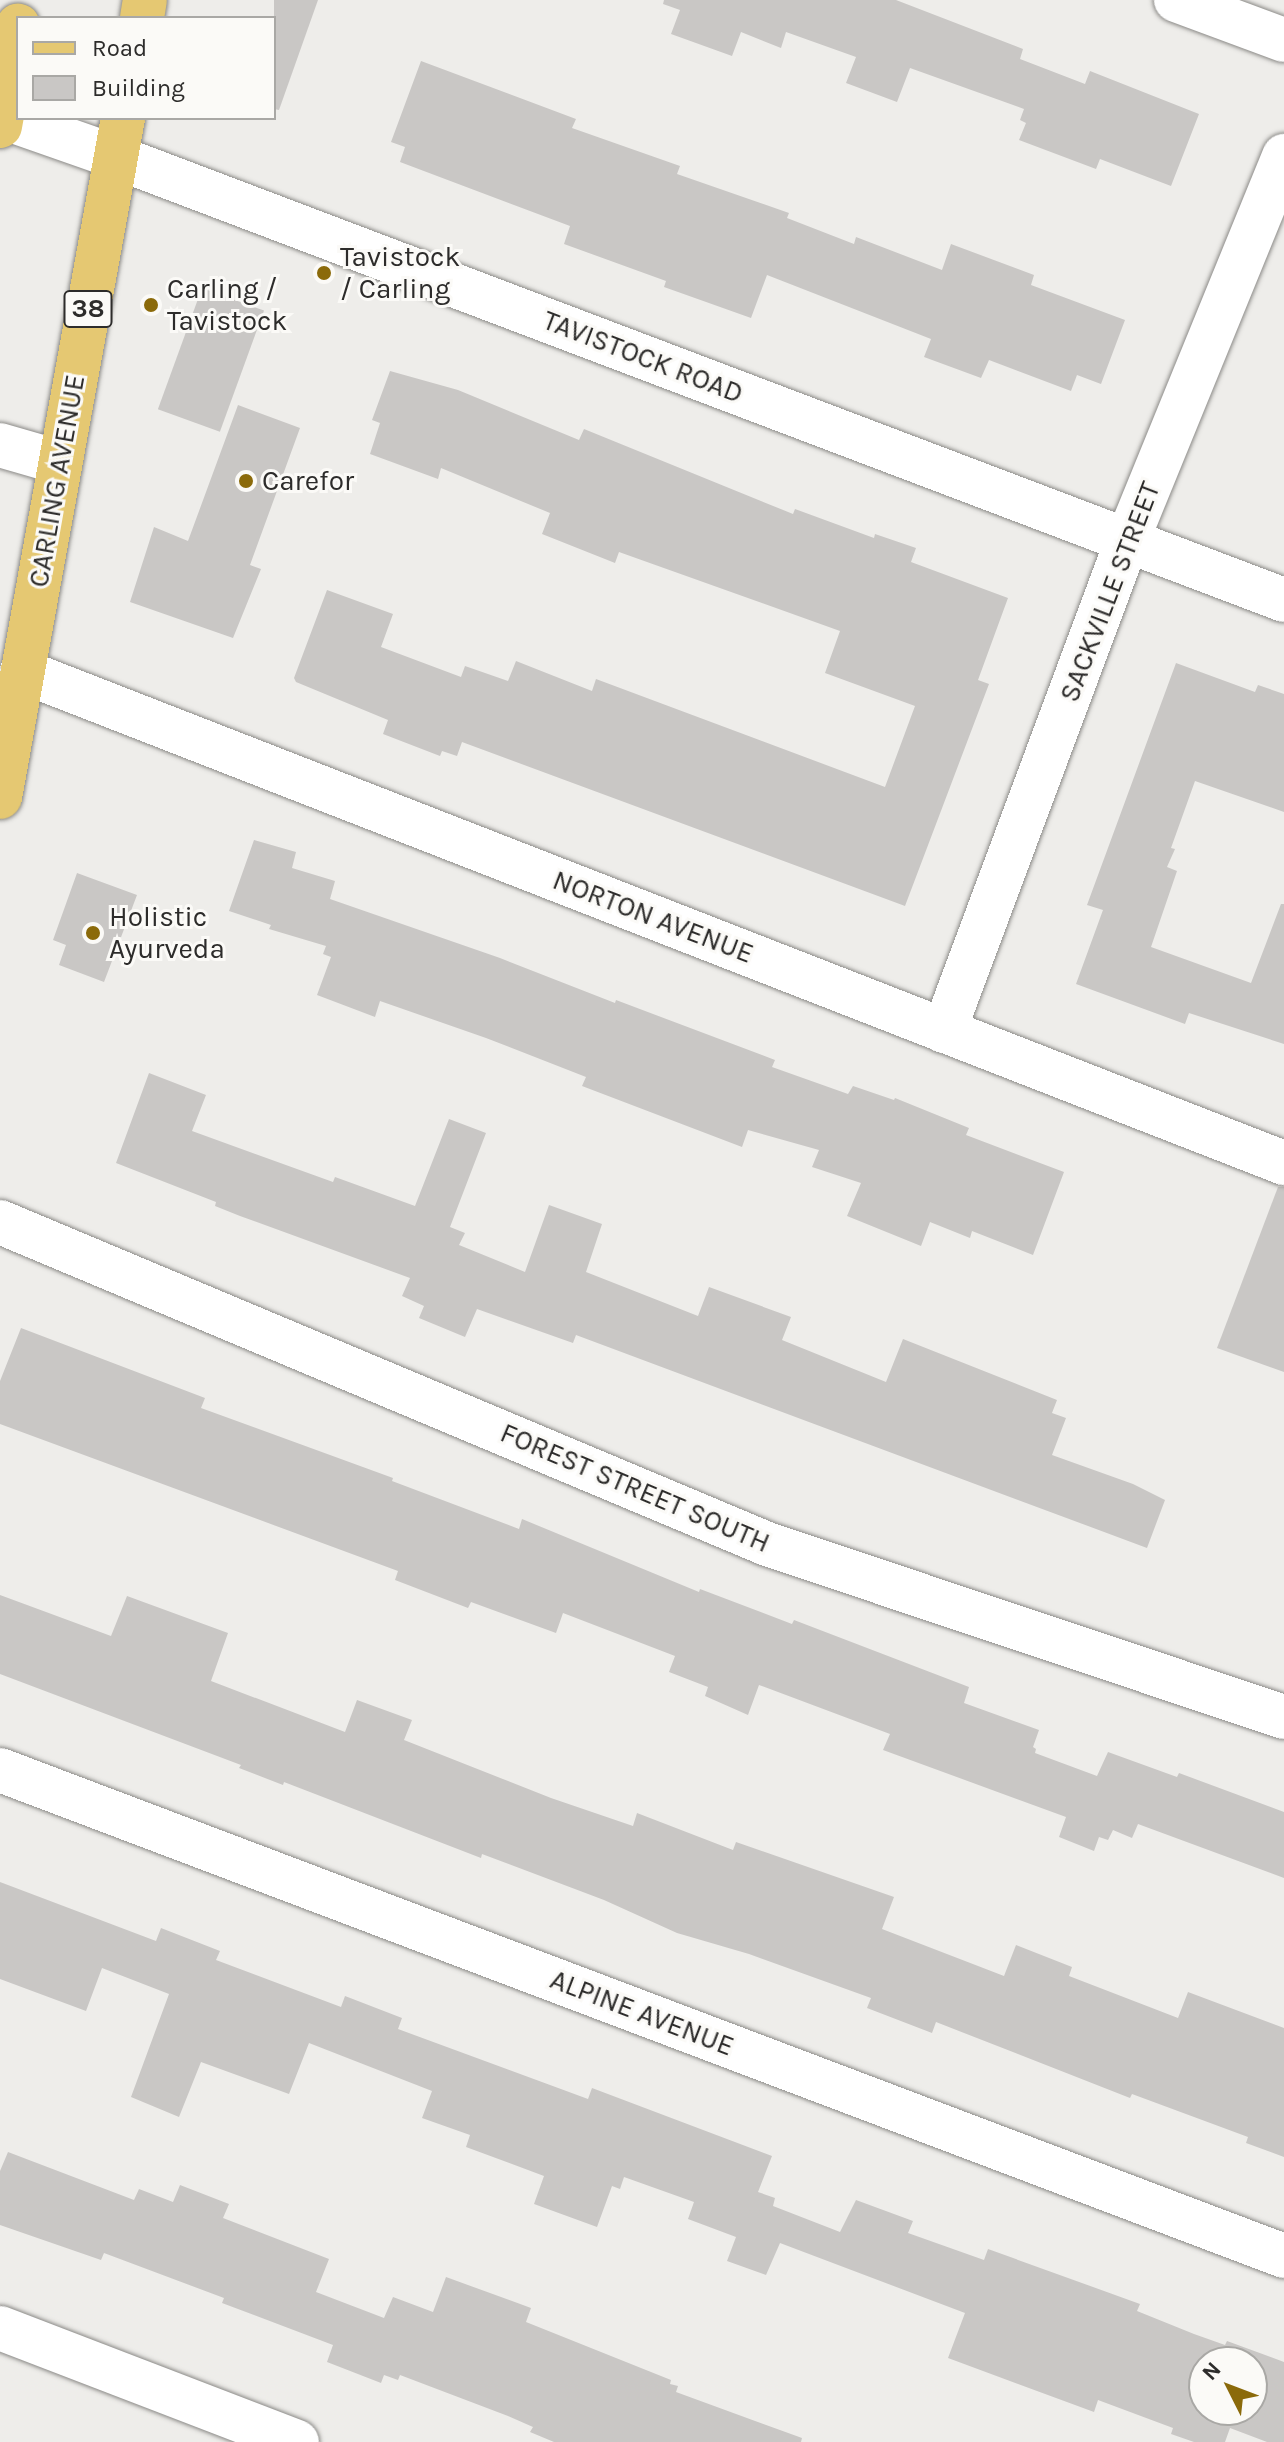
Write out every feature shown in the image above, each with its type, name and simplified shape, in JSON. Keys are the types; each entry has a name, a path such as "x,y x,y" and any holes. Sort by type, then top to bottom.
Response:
{"main road":[{"path":"1,122 16,37"},
{"name":"CARLING AVENUE","path":"0,797 119,137"}],"street":[{"path":"1176,0 1284,40"},
{"name":"TAVISTOCK ROAD","path":"1,122 119,137 1127,541 1284,600"},
{"name":"SACKVILLE STREET","path":"944,1031 1127,541 1284,156"},
{"path":"0,445 59,462"},
{"name":"NORTON AVENUE","path":"22,671 1284,1163"},
{"name":"FOREST STREET SOUTH","path":"0,1222 767,1544 1284,1717"},
{"name":"ALPINE AVENUE","path":"0,1770 1284,2256"},
{"path":"0,2328 297,2442"}],"building":[{"path":"274,0 318,0 279,110 276,109"},
{"path":"664,0 896,0 1023,49 1020,59 1085,84 1090,71 1199,114 1171,186 1100,159 1096,169 1019,140 1026,123 1020,120 1024,109 910,68 897,102 846,83 856,57 786,32 781,48 741,32 732,56 671,34 680,10 663,4"},
{"path":"421,61 576,119 572,128 680,166 677,174 789,213 787,218 854,244 856,237 942,270 951,244 1034,275 1031,285 1125,320 1101,384 1077,375 1071,391 989,360 981,378 924,357 931,339 767,275 751,318 664,287 666,281 564,244 570,226 400,162 405,147 391,142"},
{"path":"202,288 264,311 220,432 158,409"},
{"path":"390,371 458,390 579,440 584,429 793,514 795,509 874,538 875,534 916,548 911,562 1008,598 978,680 989,684 905,906 462,742 457,756 442,751 440,756 383,734 388,720 296,682 294,678 327,590 393,614 381,647 461,677 465,666 508,681 516,661 592,691 596,679 885,787 915,706 825,673 840,631 619,552 615,563 542,534 550,513 441,468 438,479 370,454 380,423 372,420"},
{"name":"Carefor","path":"238,405 300,428 250,565 261,569 233,638 130,602 154,527 188,541"},
{"path":"1176,663 1255,692 1258,685 1284,694 1284,812 1195,781 1171,848 1175,849 1167,867 1177,871 1151,947 1251,983 1281,904 1284,904 1284,1044 1189,1013 1185,1024 1076,984 1103,910 1087,905"},
{"path":"254,840 296,852 292,868 335,881 330,899 500,958 615,1003 616,1000 775,1060 772,1067 848,1094 853,1086 895,1098 969,1128 966,1135 1064,1172 1033,1255 972,1231 970,1238 930,1222 921,1246 847,1216 861,1183 812,1167 819,1150 748,1130 742,1147 582,1086 586,1077 486,1038 380,1001 375,1017 317,995 331,957 323,954 326,946 269,929 271,925 229,911"},
{"name":"Holistic Ayurveda","path":"77,873 137,895 104,982 59,965 66,945 53,940"},
{"path":"149,1073 206,1095 192,1131 333,1182 335,1177 415,1206 449,1119 486,1133 450,1227 465,1233 459,1245 525,1272 549,1205 602,1224 586,1272 698,1316 709,1287 791,1317 782,1340 886,1382 903,1339 1057,1400 1052,1413 1066,1418 1052,1455 1133,1484 1165,1500 1147,1548 576,1335 573,1343 477,1309 465,1337 419,1318 424,1306 402,1296 410,1278 240,1216 215,1206 216,1202 116,1163"},
{"path":"1278,1187 1284,1187 1284,1372 1217,1348"},
{"path":"21,1328 205,1398 201,1408 393,1478 392,1481 519,1529 522,1519 699,1592 700,1589 792,1624 794,1620 969,1687 964,1703 1039,1730 1033,1747 1035,1753 1097,1776 1108,1752 1177,1777 1179,1773 1284,1812 1284,1878 1138,1824 1132,1838 1113,1830 1108,1840 1099,1837 1094,1851 1059,1837 1066,1817 883,1750 890,1734 759,1685 748,1715 705,1696 708,1687 669,1672 675,1656 563,1613 556,1633 471,1602 468,1608 395,1580 398,1571 0,1424 0,1381"},
{"path":"0,1595 111,1636 127,1596 228,1633 211,1681 345,1732 357,1700 412,1720 404,1740 551,1798 633,1826 637,1813 733,1850 736,1842 894,1897 882,1929 1004,1976 1016,1945 1072,1967 1069,1976 1178,2018 1188,1992 1284,2028 1284,2157 1246,2143 1248,2137 1132,2094 1130,2098 936,2022 932,2033 867,2008 871,1998 749,1954 677,1933 604,1900 482,1854 481,1858 284,1782 283,1785 239,1768 241,1765 0,1674"},
{"path":"0,1882 156,1941 161,1928 220,1951 216,1960 341,2007 345,1996 402,2018 398,2029 588,2099 592,2088 772,2156 758,2192 775,2198 773,2206 840,2232 856,2200 913,2221 908,2233 984,2260 988,2249 1140,2304 1137,2311 1194,2334 1225,2345 1227,2341 1241,2346 1188,2346 1188,2426 1268,2426 1268,2356 1284,2362 1284,2442 1267,2442 1230,2428 1225,2442 1194,2442 1171,2434 1173,2428 1098,2400 1094,2412 948,2358 965,2313 780,2243 766,2275 727,2261 736,2237 688,2219 694,2202 624,2177 620,2189 612,2186 597,2227 534,2204 544,2176 466,2147 470,2135 422,2118 432,2091 309,2043 289,2094 201,2062 179,2117 131,2097 169,1994 102,1968 86,2011 0,1979"},
{"path":"8,2152 134,2200 139,2189 173,2202 180,2185 229,2204 223,2218 329,2259 316,2292 384,2318 393,2297 433,2312 446,2277 531,2308 526,2322 671,2380 670,2384 678,2386 676,2392 802,2438 801,2442 554,2442 530,2432 533,2427 508,2416 400,2375 398,2380 384,2375 381,2383 327,2362 333,2345 222,2303 224,2298 104,2253 101,2260 0,2225 0,2171"}],"place":[{"name":"Tavistock / Carling","path":"324,273"},
{"name":"Carling / Tavistock","path":"151,305"},
{"name":"Carefor","path":"246,481"},
{"name":"Holistic Ayurveda","path":"93,933"}]}
